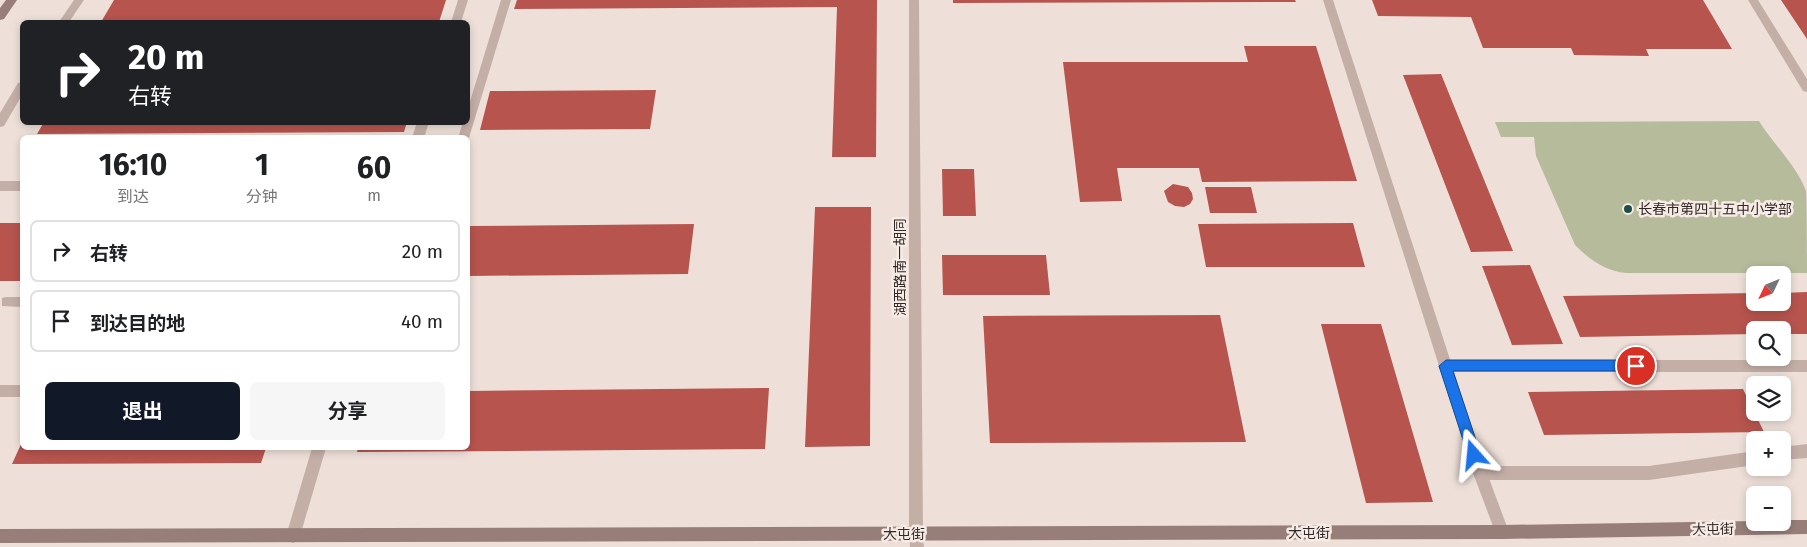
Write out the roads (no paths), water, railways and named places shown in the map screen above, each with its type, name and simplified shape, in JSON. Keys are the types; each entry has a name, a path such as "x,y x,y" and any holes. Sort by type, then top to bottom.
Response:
{"street":[{"path":"0,16 12,0"},
{"path":"65,20 79,0"},
{"path":"457,20 463,0"},
{"path":"470,118 506,0"},
{"name":"湖西路南一胡同","path":"914,0 917,541"},
{"path":"1328,0 1480,473 1502,532"},
{"path":"1754,0 1807,88"},
{"path":"1,117 20,89"},
{"path":"0,186 20,186"},
{"path":"6,302 20,302"},
{"path":"1446,366 1807,366"},
{"path":"0,390 20,391"},
{"path":"293,536 318,450"},
{"path":"1791,453 1807,451"},
{"path":"1480,473 1649,472 1746,459"},
{"name":"大屯街","path":"0,536 293,536 917,541 1807,527"}],"place":[{"name":"长春市第四十五中小学部","path":"1628,209"}]}
